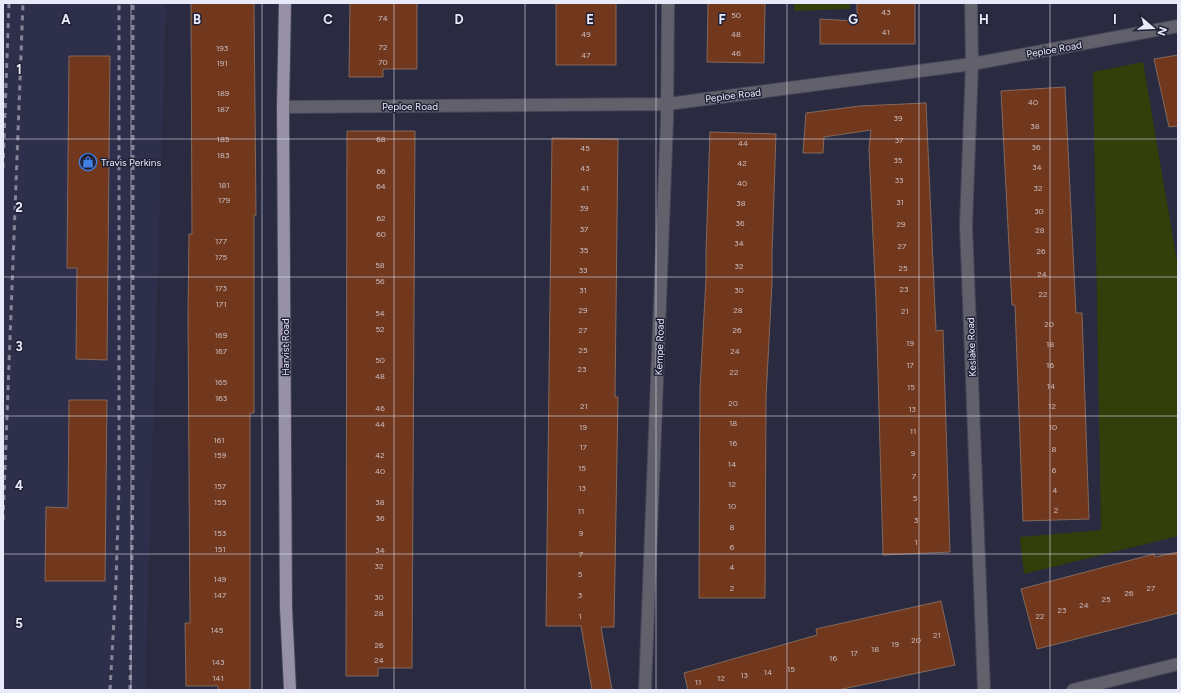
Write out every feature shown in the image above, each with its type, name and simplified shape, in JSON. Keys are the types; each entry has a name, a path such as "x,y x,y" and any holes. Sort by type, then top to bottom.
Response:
{"main road":[{"name":"Harvist Road","path":"285,3 286,608 290,690"}],"street":[{"name":"Kempe Road","path":"646,690 668,104 668,3"},
{"name":"Keslake Road","path":"971,3 972,64 966,226 984,690"},
{"name":"Peploe Road","path":"284,107 668,104 972,64 1178,26"},
{"path":"1073,690 1178,664"}],"shaded area":[{"path":"3,3 166,3 145,690 3,690"}],"green space":[{"path":"794,3 850,3 850,9 794,11"},
{"path":"1143,62 1178,267 1178,536 1024,574 1020,537 1101,530 1093,72"}],"building":[{"path":"191,3 254,3 256,215 254,215 254,413 250,413 250,690 218,690 218,686 186,686 185,623 190,623 188,315 189,234 192,234"},
{"path":"350,3 417,3 417,69 383,69 383,77 349,77"},
{"path":"556,3 616,3 616,65 556,65"},
{"path":"708,3 765,3 764,63 707,62"},
{"path":"857,3 915,3 915,44 820,44 820,19 857,21"},
{"path":"1178,55 1178,126 1169,127 1154,59"},
{"name":"Travis Perkins","path":"69,56 110,56 107,360 76,359 77,268 67,268"},
{"path":"1065,87 1076,313 1082,313 1089,519 1023,521 1015,305 1012,305 1001,91"},
{"path":"926,103 936,331 943,330 950,552 883,555 876,302 869,149 871,130 824,137 823,153 803,153 806,113 860,106"},
{"path":"347,131 415,131 412,668 378,668 378,676 346,676"},
{"path":"710,132 776,134 772,283 766,398 765,598 699,598 700,388 706,279"},
{"path":"552,138 618,139 615,397 618,397 614,627 601,627 612,690 592,690 581,626 546,626"},
{"path":"69,400 107,400 105,581 45,581 46,507 68,508"},
{"path":"1178,552 1178,613 1037,649 1021,589 1154,554 1155,557"},
{"path":"941,601 955,665 838,690 688,690 684,673 817,635 816,629"}],"railway":[{"path":"3,168 9,3"},
{"path":"3,520 23,3"},
{"path":"110,690 116,583 119,485 119,3"},
{"path":"130,690 133,484 133,3"}],"place":[{"name":"Travis Perkins","path":"88,162"}]}
